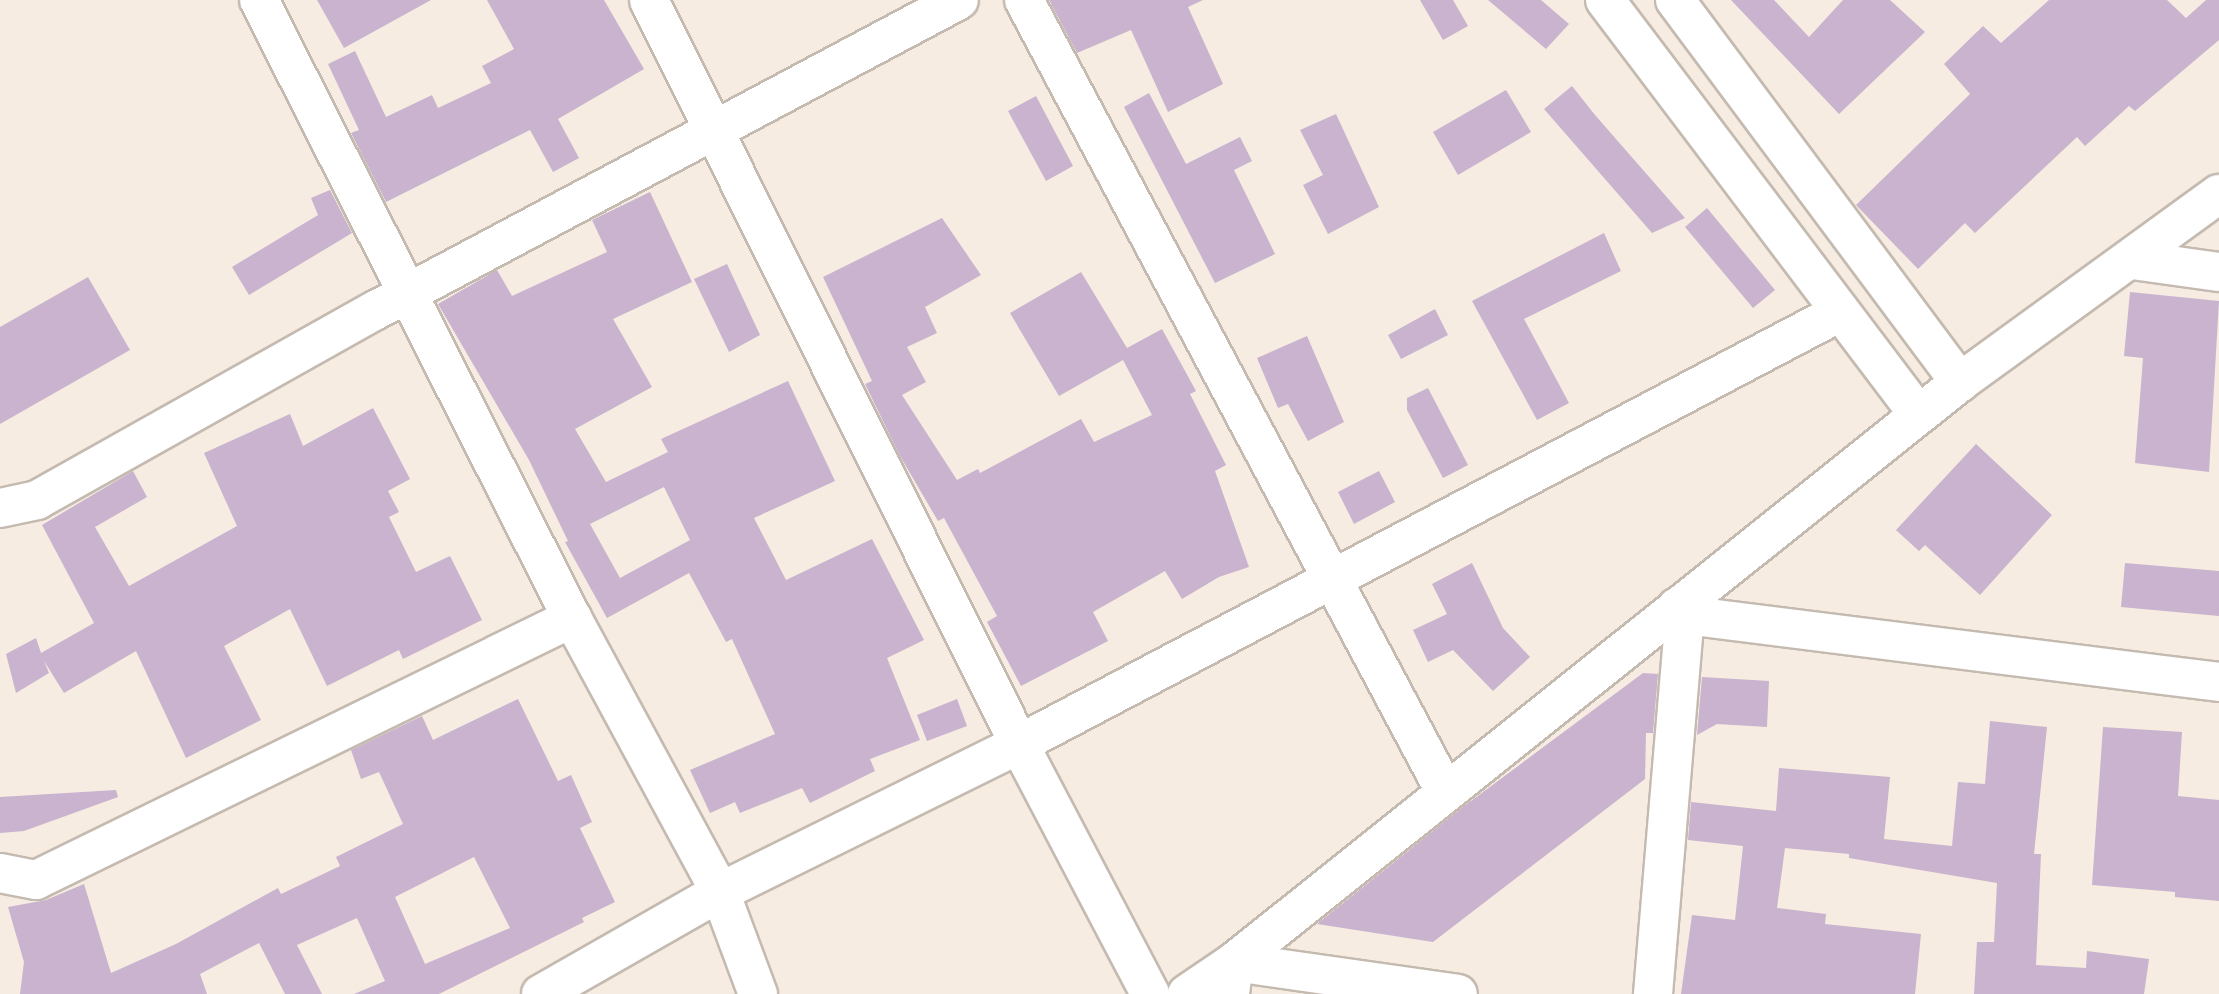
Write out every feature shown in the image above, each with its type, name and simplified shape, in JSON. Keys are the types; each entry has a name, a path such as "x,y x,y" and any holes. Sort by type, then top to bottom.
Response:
{"street":[{"path":"259,0 410,293 572,618 720,892 758,994"},
{"path":"649,0 1019,744 1150,994"},
{"path":"0,508 37,500 410,293 959,0"},
{"path":"1024,0 1336,580 1445,791"},
{"path":"1605,0 1919,415"},
{"path":"1675,0 1959,382"},
{"path":"1187,994 1232,978 1445,791 1681,611 1959,382 2133,260 2219,194"},
{"path":"2133,260 2219,272"},
{"path":"541,994 720,892 1019,744 1336,580 1840,312"},
{"path":"1681,611 2219,682"},
{"path":"1653,994 1681,611"},
{"path":"0,873 36,880 572,618"},
{"path":"1232,978 1458,994"}],"building":[{"path":"317,0 431,0 344,48"},
{"path":"487,0 604,0 644,69 558,119 579,158 553,172 530,130 386,202 351,133 359,130 328,64 355,51 386,117 432,95 438,108 491,83 482,66 514,49"},
{"path":"1049,0 1203,0 1188,7 1223,84 1168,112 1131,30 1077,53"},
{"path":"1420,0 1453,0 1468,26 1443,40"},
{"path":"1488,0 1541,0 1569,24 1546,49"},
{"path":"1731,0 1774,0 1809,37 1843,0 1890,0 1925,32 1839,114"},
{"path":"2049,0 2167,0 2186,18 2206,0 2219,0 2219,40 2135,111 2129,106 2085,146 2077,137 1975,233 1965,223 1918,269 1856,205 1970,94 1944,64 1983,26 2001,43"},
{"path":"1572,86 1685,218 1652,233 1544,109"},
{"path":"1506,90 1531,132 1458,175 1433,132"},
{"path":"1149,93 1186,164 1240,137 1252,161 1234,170 1275,254 1215,283 1124,107"},
{"path":"1036,96 1073,166 1046,181 1008,111"},
{"path":"1336,114 1379,207 1328,234 1303,185 1323,175 1300,130"},
{"path":"330,190 352,233 249,295 232,267 318,215 311,198"},
{"path":"650,192 692,282 613,319 652,387 575,429 606,482 668,452 661,439 788,381 835,481 754,518 786,580 872,539 924,640 887,658 920,740 870,759 875,771 810,803 802,788 740,813 735,802 710,813 690,770 775,734 732,639 726,642 689,573 607,618 565,542 568,541 529,460 438,304 497,270 512,296 607,252 592,220","holes":["664,487 690,540 620,578 590,524"]},
{"path":"1707,208 1775,290 1753,308 1685,227"},
{"path":"942,218 981,275 925,307 937,333 907,347 926,382 902,395 957,480 978,469 980,473 1081,419 1094,442 1152,415 1123,360 1059,396 1010,313 1081,272 1127,348 1162,329 1196,391 1190,394 1226,465 1215,471 1249,567 1219,577 1182,599 1165,571 1093,612 1108,641 1021,686 987,622 997,616 944,518 938,521 900,456 865,384 872,381 823,277"},
{"path":"1604,233 1621,271 1524,319 1569,403 1537,420 1472,301"},
{"path":"727,264 760,335 729,352 694,279"},
{"path":"88,277 130,350 0,424 0,327"},
{"path":"2130,292 2219,301 2209,472 2135,463 2143,358 2124,356"},
{"path":"1435,309 1448,335 1401,359 1388,335"},
{"path":"1307,336 1344,422 1308,441 1288,404 1278,408 1257,358"},
{"path":"1428,388 1468,465 1443,478 1407,410 1407,398"},
{"path":"373,408 410,479 388,491 399,512 389,517 416,572 450,556 482,620 403,659 399,650 327,686 290,609 224,646 261,720 186,758 136,651 64,693 44,661 49,673 16,693 6,654 36,638 41,653 94,623 42,525 133,471 147,497 95,527 129,586 237,526 204,453 290,414 303,446"},
{"path":"1976,444 2052,515 1980,595 1925,545 1919,551 1896,530"},
{"path":"1379,471 1395,502 1354,524 1338,492"},
{"path":"1472,563 1503,628 1530,657 1493,691 1453,650 1428,662 1413,630 1447,614 1432,584"},
{"path":"2125,563 2219,571 2219,616 2121,607"},
{"path":"1643,673 1658,674 1653,733 1646,733 1645,779 1433,942 1317,924 1463,807"},
{"path":"1702,677 1769,681 1767,727 1717,724 1697,735"},
{"path":"518,699 558,781 571,775 592,822 580,828 615,902 582,918 584,922 439,994 354,994 385,981 357,918 297,945 322,994 285,994 259,943 200,974 207,994 20,994 24,962 8,907 46,900 84,884 111,973 176,944 278,888 281,894 340,866 336,857 403,824 379,772 361,779 351,750 422,716 433,740","holes":["474,857 510,928 425,964 395,897"]},
{"path":"957,699 967,726 927,741 917,715"},
{"path":"1990,721 2047,727 2034,854 2041,854 2036,965 2086,968 2087,951 2149,959 2144,994 1974,994 1977,942 1994,942 1997,883 1849,858 1849,854 1785,848 1777,908 1826,914 1825,924 1921,934 1915,994 1681,994 1692,915 1735,920 1743,846 1688,840 1691,802 1776,811 1779,768 1890,777 1884,839 1952,846 1958,782 1985,784"},
{"path":"2103,727 2182,732 2178,796 2219,800 2219,901 2175,897 2175,892 2092,885"},
{"path":"116,790 118,797 24,831 0,833 0,797"}]}
